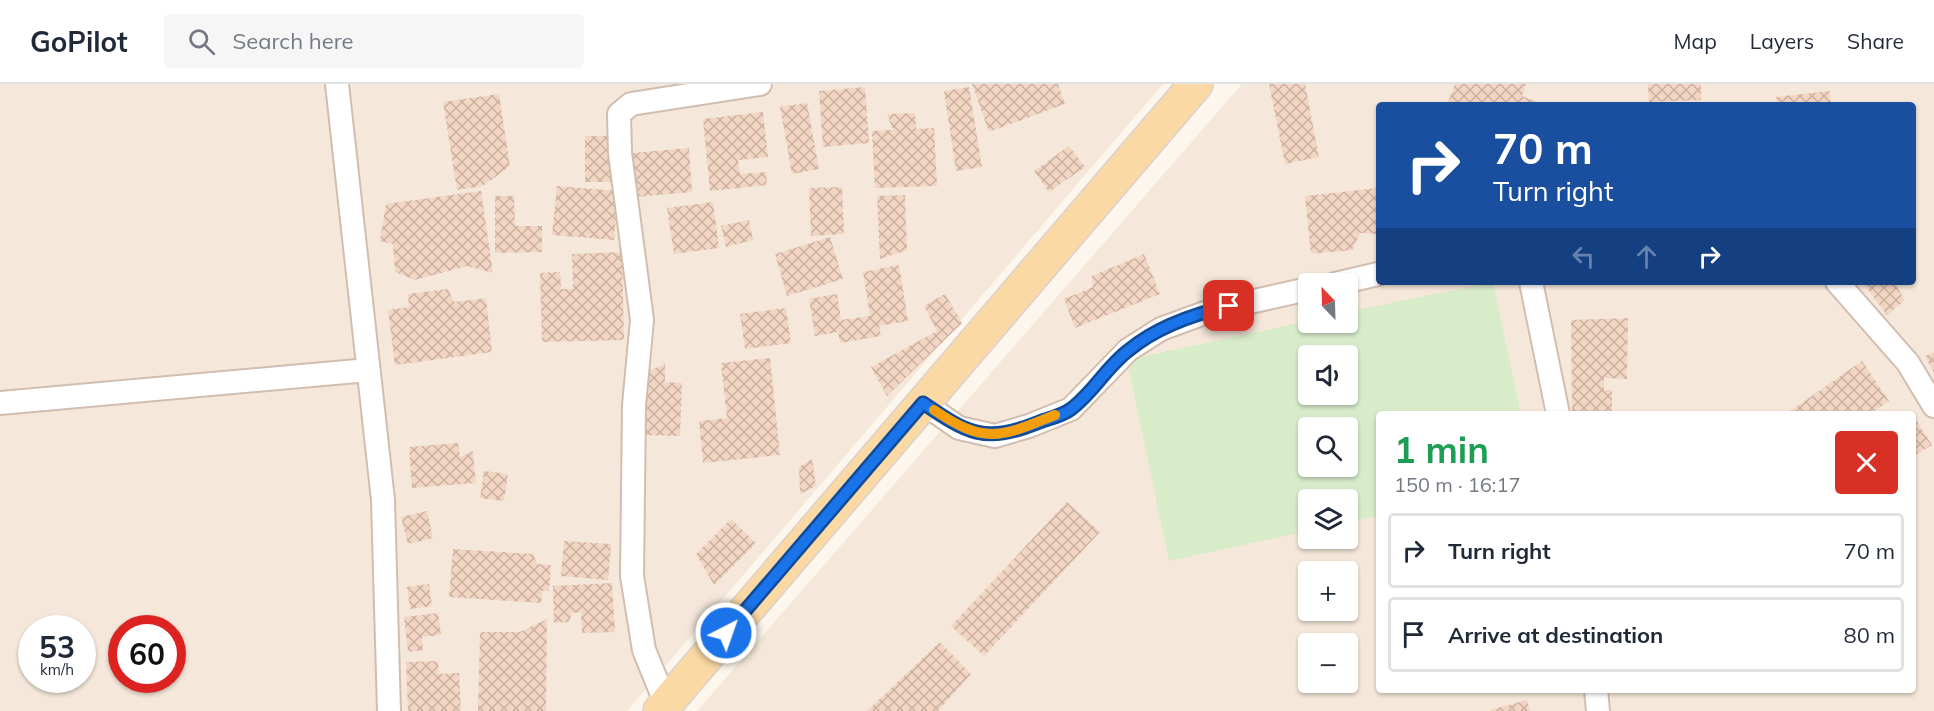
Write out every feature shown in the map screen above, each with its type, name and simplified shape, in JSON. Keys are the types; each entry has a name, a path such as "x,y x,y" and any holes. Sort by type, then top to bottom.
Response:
{"main road":[{"path":"663,707 1191,86"}],"street":[{"path":"337,84 383,500 389,711"},
{"path":"663,707 644,650 632,576 634,405 642,320 620,153 619,114 631,104 760,84"},
{"path":"1358,279 1376,274"},
{"path":"1532,285 1557,411"},
{"path":"1840,285 1908,363 1934,406"},
{"path":"923,403 959,428 994,436 1029,426 1071,409 1128,350 1161,329 1210,310 1298,291"},
{"path":"0,403 368,370"},
{"path":"1596,693 1598,711"}],"shaded area":[{"path":"0,84 1163,84 627,711 0,711"},
{"path":"1242,84 1934,84 1934,711 697,711"}],"green space":[{"path":"1478,285 1494,285 1520,411 1376,411 1376,516 1358,521 1358,489 1298,489 1298,533 1169,561 1127,360 1298,323 1298,333 1358,333 1358,310"}],"building":[{"path":"972,84 1058,84 1065,104 989,132"},
{"path":"1269,84 1305,84 1319,157 1285,164"},
{"path":"1455,84 1526,84 1522,96 1538,102 1448,102"},
{"path":"1648,84 1701,84 1701,100 1649,102"},
{"path":"865,87 869,143 823,147 819,91"},
{"path":"969,87 982,167 956,171 944,91"},
{"path":"1830,91 1831,102 1777,102 1776,97"},
{"path":"499,94 510,166 483,186 457,190 443,102"},
{"path":"807,103 819,169 792,174 780,107"},
{"path":"763,112 768,157 738,160 740,174 766,172 767,185 710,191 703,119"},
{"path":"915,113 916,129 934,128 937,186 875,188 872,131 893,130 887,114"},
{"path":"585,136 613,136 613,182 585,182"},
{"path":"1069,146 1085,167 1049,192 1034,171"},
{"path":"689,148 692,192 635,197 632,153"},
{"path":"557,186 618,191 614,240 552,235"},
{"path":"842,187 844,234 811,236 809,188"},
{"path":"1376,188 1376,234 1360,233 1352,250 1311,254 1305,196"},
{"path":"481,191 493,273 467,266 415,280 395,272 393,244 380,241 386,204"},
{"path":"905,195 907,250 880,259 877,196"},
{"path":"495,196 514,196 515,226 542,226 542,252 495,253"},
{"path":"713,202 719,248 674,254 667,208"},
{"path":"749,220 753,240 726,247 721,226"},
{"path":"830,237 843,279 787,296 775,254"},
{"path":"622,252 624,340 542,342 540,273 560,272 561,289 573,289 572,254"},
{"path":"1144,254 1160,294 1075,328 1064,299 1093,287 1092,276"},
{"path":"899,265 908,321 879,326 881,336 840,343 838,332 815,336 809,299 837,294 841,320 870,316 863,272"},
{"path":"1864,285 1896,285 1905,300 1887,315"},
{"path":"448,289 454,302 486,298 492,352 395,365 388,310 409,307 408,294"},
{"path":"945,294 962,323 887,396 871,367 937,331 924,306"},
{"path":"786,308 791,343 745,349 740,314"},
{"path":"1628,318 1627,379 1604,378 1604,390 1612,390 1612,411 1572,411 1571,320"},
{"path":"1934,352 1934,373 1925,356"},
{"path":"770,358 780,455 703,463 699,421 727,418 721,363"},
{"path":"1862,361 1889,401 1874,411 1790,411"},
{"path":"665,364 665,382 682,383 680,436 643,435 646,372"},
{"path":"1916,420 1932,445 1916,455"},
{"path":"458,443 460,457 473,451 476,483 412,488 409,447"},
{"path":"812,459 816,486 800,494 799,467"},
{"path":"484,471 508,474 504,501 480,498"},
{"path":"1067,502 1100,532 984,656 951,626"},
{"path":"427,511 433,538 408,544 401,517"},
{"path":"731,519 756,543 714,585 696,554"},
{"path":"564,541 611,544 608,580 561,576"},
{"path":"453,549 533,554 537,564 551,565 549,591 542,591 541,603 449,597"},
{"path":"612,583 615,632 582,633 581,612 572,613 569,622 554,623 553,586"},
{"path":"429,584 432,606 410,609 407,587"},
{"path":"438,613 441,635 422,637 423,650 408,652 404,617"},
{"path":"547,619 546,711 478,711 480,632 520,632"},
{"path":"940,642 971,674 938,711 867,711"},
{"path":"438,661 439,674 459,673 461,711 408,711 406,662"},
{"path":"1527,700 1530,711 1491,711 1491,710"}],"slow traffic":[{"path":"934,410 959,428 994,436 1029,426 1055,415"}],"route":[{"path":"726,633 923,403 959,428 994,436 1029,426 1071,409 1128,350 1161,329 1210,310 1229,306"}]}
